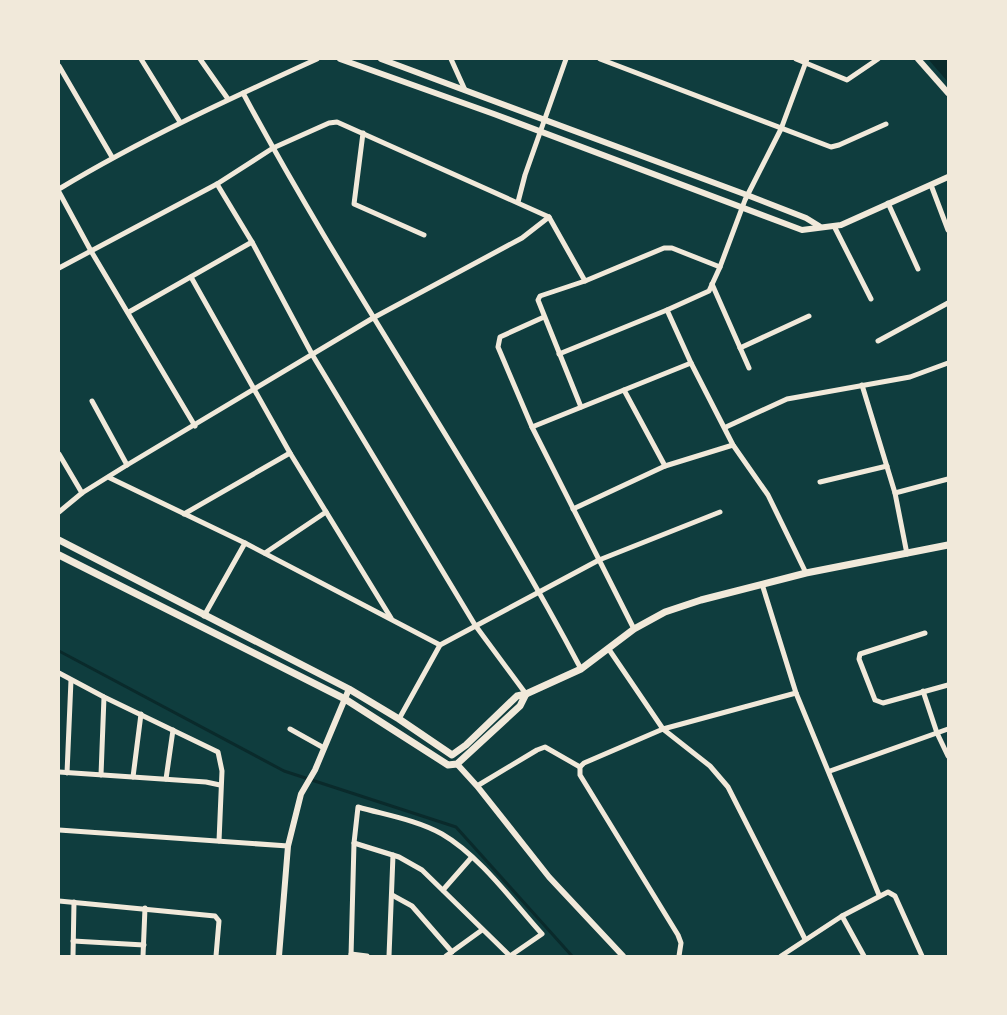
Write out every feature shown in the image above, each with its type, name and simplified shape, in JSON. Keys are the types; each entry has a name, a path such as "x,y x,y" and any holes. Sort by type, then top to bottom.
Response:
{"main road":[{"path":"59,540 204,616 350,689 452,755 466,745 516,696 526,694 581,669 634,629 665,612 701,600 806,573 948,545"},
{"path":"59,555 345,699 370,713 448,765 457,764 520,706 526,694"}],"street":[{"path":"141,59 180,122"},
{"path":"200,59 228,99"},
{"path":"195,426 129,312 91,251 59,190 112,157 180,122 318,59"},
{"path":"340,59 802,230 819,226 841,225 948,177"},
{"path":"381,59 546,118 748,195 806,218 819,226"},
{"path":"452,59 465,90"},
{"path":"518,202 524,176 566,59"},
{"path":"600,59 780,129 834,147 886,124"},
{"path":"796,59 807,61 847,80 878,59"},
{"path":"918,59 948,93"},
{"path":"559,354 705,294 720,268 742,209 780,129 807,61"},
{"path":"59,66 112,157"},
{"path":"243,93 273,148 374,318 540,592 581,669"},
{"path":"59,268 218,184 273,148 329,123 338,122 550,217 585,280"},
{"path":"363,133 354,204 424,235"},
{"path":"218,184 252,242 313,356 475,625 526,694"},
{"path":"931,185 948,230"},
{"path":"888,203 918,269"},
{"path":"59,512 82,493 110,478 127,465 374,318 522,238 550,217"},
{"path":"834,226 871,300"},
{"path":"129,312 252,242"},
{"path":"581,407 544,317 538,300 540,296 664,248 672,248 720,268"},
{"path":"191,277 290,453 392,619"},
{"path":"712,284 749,368"},
{"path":"878,341 948,303"},
{"path":"667,310 691,363 726,427 733,445 768,495 806,573"},
{"path":"740,348 809,316"},
{"path":"544,317 500,337 497,343 532,427 634,629"},
{"path":"532,427 691,363"},
{"path":"726,427 787,399 910,377 948,363"},
{"path":"862,385 895,493 907,554"},
{"path":"624,390 665,466"},
{"path":"92,401 127,465"},
{"path":"573,509 665,466 733,445"},
{"path":"184,514 290,453"},
{"path":"59,454 82,493"},
{"path":"820,482 887,466"},
{"path":"110,478 245,543 440,646"},
{"path":"895,493 948,479"},
{"path":"264,553 326,512"},
{"path":"399,719 440,646 475,625 599,560 720,512"},
{"path":"204,616 245,543"},
{"path":"762,584 796,693 830,770 879,895"},
{"path":"925,633 863,651 859,656 877,702 883,703 948,685"},
{"path":"608,648 664,729 710,766 728,788 804,939"},
{"path":"59,673 218,752 221,766 219,841"},
{"path":"67,773 72,680"},
{"path":"279,956 288,846 301,794 315,770 350,689"},
{"path":"923,691 937,733 948,756"},
{"path":"679,956 680,943 678,935 580,774 580,767 584,763 664,729 796,693"},
{"path":"101,775 104,697"},
{"path":"133,777 140,714"},
{"path":"290,729 324,748"},
{"path":"830,770 948,729"},
{"path":"166,779 173,730"},
{"path":"478,786 545,747 580,767"},
{"path":"457,764 478,786 549,877 622,956"},
{"path":"59,772 206,782 220,786"},
{"path":"354,843 393,855 422,870 510,956 542,934 471,858 442,834 422,825 358,807 354,843 351,955 367,956"},
{"path":"59,830 288,846"},
{"path":"390,956 393,855"},
{"path":"443,890 471,858"},
{"path":"781,956 804,939 842,916 879,895 890,892 895,896 922,956"},
{"path":"392,895 412,906 452,952"},
{"path":"59,901 215,916 218,921 216,956"},
{"path":"73,956 74,902"},
{"path":"143,956 145,908"},
{"path":"842,916 864,956"},
{"path":"446,956 482,930"},
{"path":"73,942 144,945"}],"water":[{"path":"928,59 948,59 948,82"}],"waterway":[{"path":"59,651 284,771 456,827 572,956"}]}
